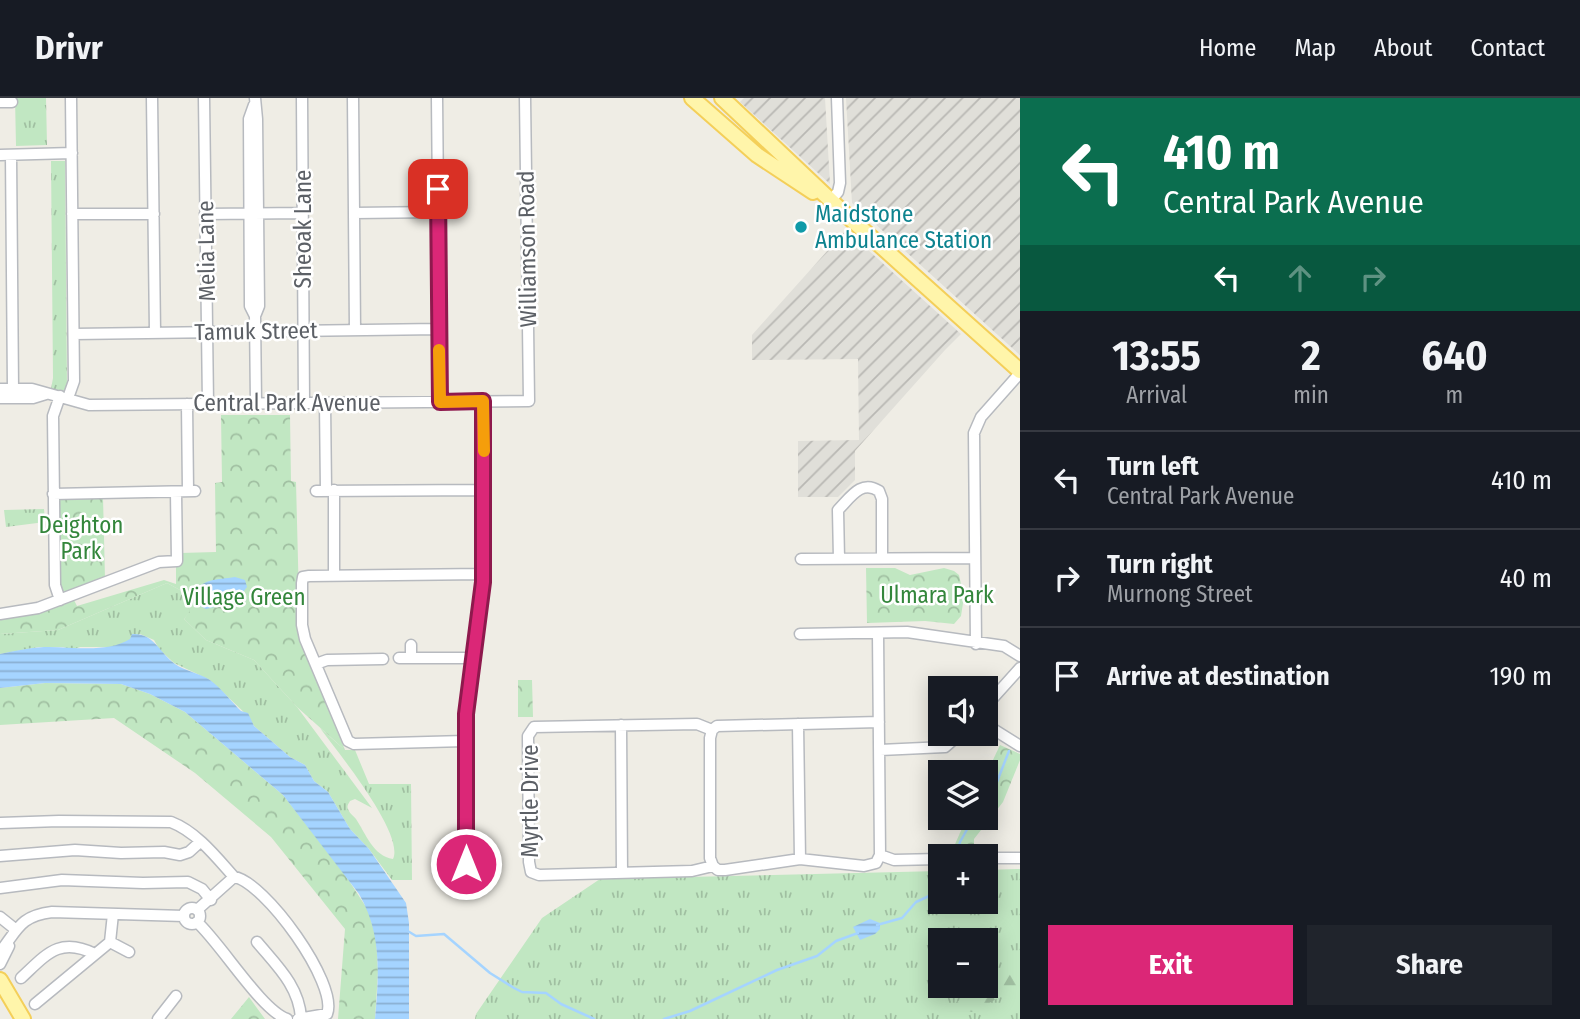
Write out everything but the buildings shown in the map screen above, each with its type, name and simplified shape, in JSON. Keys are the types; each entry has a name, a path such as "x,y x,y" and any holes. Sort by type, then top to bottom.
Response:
{"main road":[{"path":"692,98 757,155 844,212"},
{"path":"722,98 1020,372"},
{"path":"0,980 23,1019"}],"street":[{"path":"60,600 55,585 53,416 74,381 71,98"},
{"path":"152,98 155,332"},
{"name":"Melia Lane","path":"204,98 208,404"},
{"name":"Sheoak Lane","path":"302,98 304,403"},
{"path":"353,98 355,330"},
{"path":"437,98 440,402"},
{"name":"Williamson Road","path":"525,98 529,401"},
{"path":"831,200 838,192 839,183 836,98"},
{"path":"255,101 257,119 254,213 259,306 255,316 256,403"},
{"path":"0,102 12,102"},
{"path":"13,389 5,155 72,153"},
{"path":"354,213 438,212"},
{"path":"205,214 303,213"},
{"path":"72,214 154,214"},
{"name":"Tamuk Street","path":"74,334 439,329"},
{"path":"976,644 974,433 981,417 1020,372"},
{"name":"Central Park Avenue","path":"0,389 32,389 89,405 529,401"},
{"name":"Central Park Avenue","path":"0,398 33,398 46,394"},
{"path":"466,883 466,714 483,574 483,401"},
{"path":"325,402 325,490 334,575"},
{"path":"53,494 192,491 187,404"},
{"path":"839,559 838,510 859,488 867,486 879,491 882,499 882,558"},
{"path":"325,490 484,490"},
{"path":"0,614 38,608 159,562 177,561 176,492"},
{"path":"801,559 975,558"},
{"path":"465,741 354,744 348,741 305,639 302,625 302,583 303,577 334,575 483,574"},
{"path":"800,634 906,632 1004,646 1020,656"},
{"path":"878,633 880,855 894,860 928,859"},
{"path":"411,645 411,658"},
{"path":"399,658 473,658"},
{"path":"316,664 327,660 383,659"},
{"path":"998,693 1020,668"},
{"name":"Myrtle Drive","path":"879,722 723,724 712,730 697,724 540,726 530,731 528,736 529,862 531,872 539,875 692,871 713,866 718,870 725,870 800,859 864,866 876,863 880,855"},
{"path":"798,724 800,859"},
{"path":"621,725 622,873"},
{"path":"712,730 710,858 713,866"},
{"path":"998,732 1020,746"},
{"path":"880,750 946,746"},
{"path":"0,823 171,822 187,830 226,866 234,877 245,881 261,895 312,959 324,981 330,1007 328,1016 299,1018 299,999 292,984 257,942"},
{"path":"0,856 75,850 164,852 180,855 189,852 200,842"},
{"path":"998,858 1020,858"},
{"path":"454,864 466,864"},
{"path":"184,916 190,909 197,910 211,900 234,877"},
{"path":"0,888 62,880 188,882 202,889 211,900"},
{"path":"197,910 200,916 197,922"},
{"path":"0,951 8,934 39,914 52,912 184,916"},
{"path":"35,1004 110,942 113,914"},
{"path":"184,916 188,923 197,922 210,933 271,1010 287,1019"},
{"path":"0,917 8,934 8,949 0,964"},
{"path":"110,942 129,952"},
{"path":"21,978 52,949 82,948 95,954"},
{"path":"158,1019 176,996"}],"shaded area":[{"path":"744,98 825,98 830,184 740,102"},
{"path":"846,98 1020,98 1020,355 852,203"},
{"path":"846,230 961,334 855,451 855,480 838,497 798,497 798,441 859,440 858,359 752,360 752,335"}],"green space":[{"path":"15,98 46,98 47,145 16,146"},
{"path":"51,161 65,161 67,387 63,391 51,389"},
{"name":"Village Green","path":"221,415 290,415 291,481 296,482 300,639 345,750 297,707 254,660 206,640 184,619 190,611 180,590 167,583 58,630 0,634 0,619 35,614 74,600 77,606 164,580 176,584 176,565 180,564 180,553 216,552 215,483 222,482"},
{"name":"Deighton Park","path":"103,497 105,578 62,593 59,586 56,498"},
{"path":"44,509 45,522 6,527 4,510"},
{"name":"Ulmara Park","path":"866,568 895,568 910,575 944,568 954,571 959,575 964,597 961,616 954,624 925,621 867,623"},
{"path":"167,583 180,590 191,611 184,619 206,640 254,660 297,707 372,808 355,799 350,801 347,807 371,844 386,857 393,859 394,847 380,813 320,728 345,750 355,750 369,784 411,784 412,880 392,880 350,829 328,792 314,781 305,765 290,757 254,726 249,717 210,680 174,663 159,649 154,640 140,634 120,646 80,647 72,650 63,647 39,647 0,654 0,634 58,630"},
{"path":"518,680 532,680 533,717 518,717"},
{"path":"45,683 121,684 150,694 185,712 283,795 342,870 368,910 376,937 378,972 375,1019 338,1019 345,929 271,837 195,773 114,718 0,725 0,688"},
{"path":"1000,745 1020,754 1020,760 998,808 998,760 993,760"},
{"path":"961,830 981,830 974,839 974,844 955,844"},
{"path":"1020,869 1020,1019 475,1019 542,918 600,879 928,871 928,914 998,914 998,870"},
{"path":"1020,956 1020,985 998,998 998,974"},
{"path":"249,997 265,1019 231,1019"},
{"path":"963,998 998,998 974,1012 957,1011 954,1004"}],"water":[{"path":"235,577 245,580 247,587 235,602 206,609 196,604 192,595 200,585"},
{"path":"132,634 146,637 175,664 214,683 241,711 248,713 254,726 290,757 305,765 314,781 328,792 350,829 369,849 406,903 409,923 409,1019 375,1019 378,970 375,939 372,924 359,894 283,795 185,712 150,694 121,684 45,683 0,688 0,654 44,647 99,648 120,644 130,639"},
{"path":"870,919 880,923 880,929 860,940 853,927"}],"waterway":[{"path":"998,779 1009,751"},
{"path":"960,844 967,830"},
{"path":"877,925 902,918 916,902 928,896"},
{"path":"406,930 416,936 444,934 490,973 514,988 522,992 546,993 561,1004 594,1019"},
{"path":"664,1019 690,1011 777,970 817,956 836,941 858,933"}],"slow traffic":[{"path":"439,350 440,402 483,401 484,451"}],"place":[{"name":"Maidstone Ambulance Station","path":"801,227"}],"route":[{"path":"438,189 440,402 483,401 483,582 466,714 466,864"}]}
